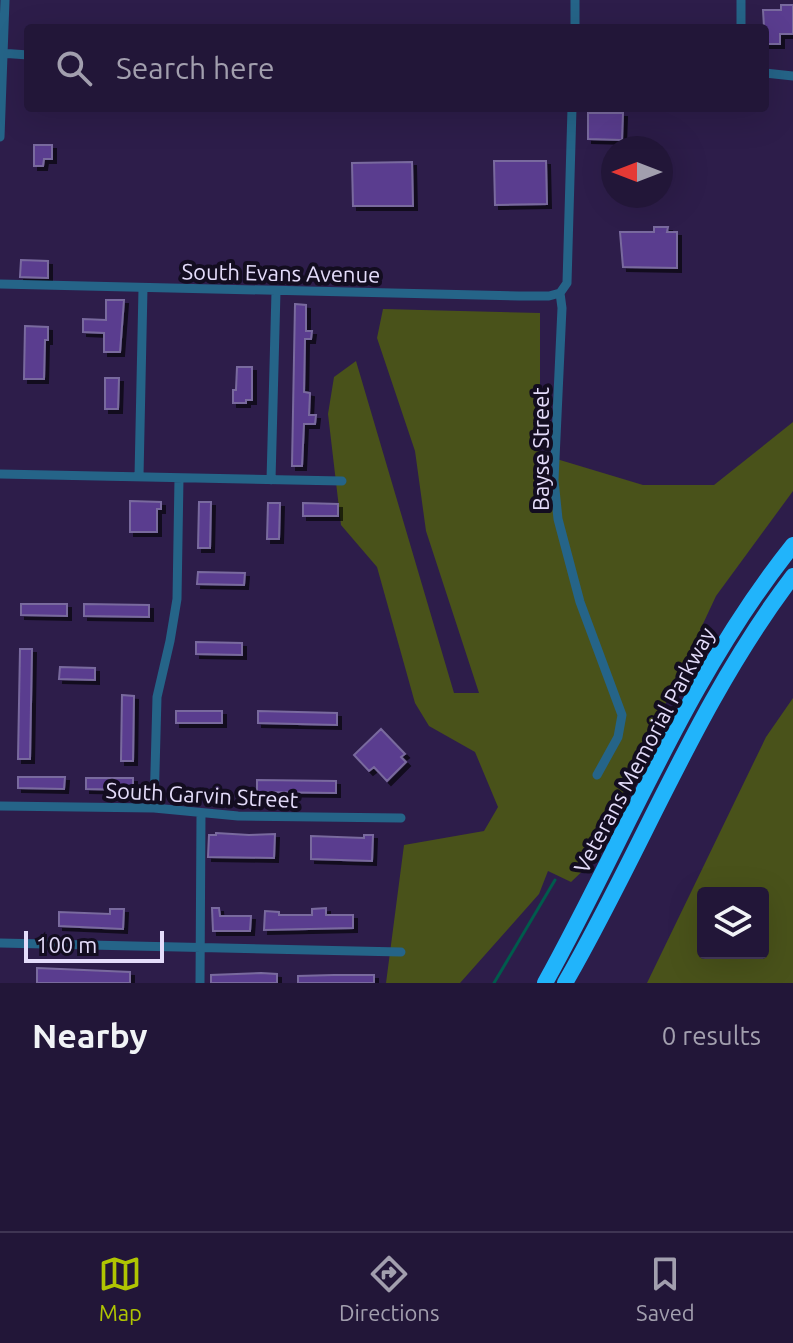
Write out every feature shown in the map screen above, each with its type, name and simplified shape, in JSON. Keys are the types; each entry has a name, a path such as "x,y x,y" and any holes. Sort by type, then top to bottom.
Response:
{"highway":[{"name":"Veterans Memorial Parkway","path":"545,983 691,702 738,623 793,545"},
{"name":"Veterans Memorial Parkway","path":"565,983 700,722 745,645 793,576"}],"street":[{"path":"0,137 5,0"},
{"path":"575,0 575,24"},
{"path":"741,0 741,24"},
{"path":"1,53 24,55"},
{"path":"769,73 793,76"},
{"name":"Bayse Street","path":"572,112 567,283 560,293 554,480 558,519 580,602 622,715 618,737 597,775"},
{"name":"South Evans Avenue","path":"0,284 519,296 560,293"},
{"path":"139,476 143,288"},
{"path":"271,480 276,291"},
{"path":"0,474 342,481"},
{"path":"154,808 157,697 177,599 179,478"},
{"name":"South Garvin Street","path":"0,806 154,808 201,814 401,818"},
{"path":"200,983 201,814"},
{"path":"0,943 401,952"}],"green space":[{"path":"383,309 540,313 540,454 643,485 714,485 793,422 793,491 716,596 591,863 571,882 548,871 539,894 460,983 386,983 404,845 484,831 498,807 475,752 429,726 415,703 377,567 341,525 328,414 334,377 356,361 454,693 479,693 426,531 415,451 377,338"},
{"path":"793,698 793,983 647,983 766,737"}],"building":[{"path":"781,5 793,5 793,34 780,34 780,44 769,44 769,24 764,24 763,10 781,10"},
{"path":"588,113 623,113 622,136 588,139"},
{"path":"34,145 52,145 52,159 44,159 43,166 34,166"},
{"path":"494,161 546,161 547,204 495,205"},
{"path":"412,162 413,206 353,206 352,163"},
{"path":"654,227 668,227 667,232 677,232 677,268 623,267 620,232 654,232"},
{"path":"21,260 48,261 48,278 20,277"},
{"path":"106,300 124,300 120,352 104,352 104,333 83,332 83,319 106,320"},
{"path":"295,304 306,305 306,331 312,331 311,339 305,339 304,392 310,393 309,415 316,415 315,424 304,424 302,466 292,466"},
{"path":"25,326 48,327 44,379 24,379"},
{"path":"237,367 252,367 252,400 246,400 246,403 233,403"},
{"path":"105,378 119,378 118,409 105,409"},
{"path":"130,501 161,502 161,509 157,509 157,532 130,532"},
{"path":"199,502 211,502 210,548 198,548"},
{"path":"268,503 280,503 279,539 267,539"},
{"path":"303,503 338,504 338,516 303,516"},
{"path":"198,572 245,573 244,585 197,584"},
{"path":"21,604 67,604 67,616 21,615"},
{"path":"84,604 149,605 149,617 84,616"},
{"path":"196,642 242,643 242,655 196,654"},
{"path":"20,649 32,649 30,759 18,759"},
{"path":"60,667 95,668 95,680 59,679"},
{"path":"122,695 134,696 133,761 121,761"},
{"path":"176,711 222,711 222,723 176,723"},
{"path":"258,711 337,713 337,725 258,723"},
{"path":"381,729 405,754 401,757 406,762 387,781 374,767 369,771 354,755"},
{"path":"18,777 65,777 64,789 18,788"},
{"path":"86,778 133,778 133,790 86,789"},
{"path":"257,780 336,781 336,793 257,792"},
{"path":"275,834 274,858 208,857 209,835"},
{"path":"364,835 373,835 372,861 311,859 311,836 364,838"},
{"path":"212,908 219,908 220,916 251,916 250,931 213,931"},
{"path":"326,908 326,915 353,915 353,928 264,930 265,911 279,912 279,915 312,915 312,909"},
{"path":"110,909 124,909 123,929 59,926 59,912 110,914"},
{"path":"37,968 130,972 130,983 37,983"},
{"path":"277,974 277,983 211,983 211,975"},
{"path":"374,975 374,983 298,983 298,976"}],"waterway":[{"path":"494,983 555,880"}]}
